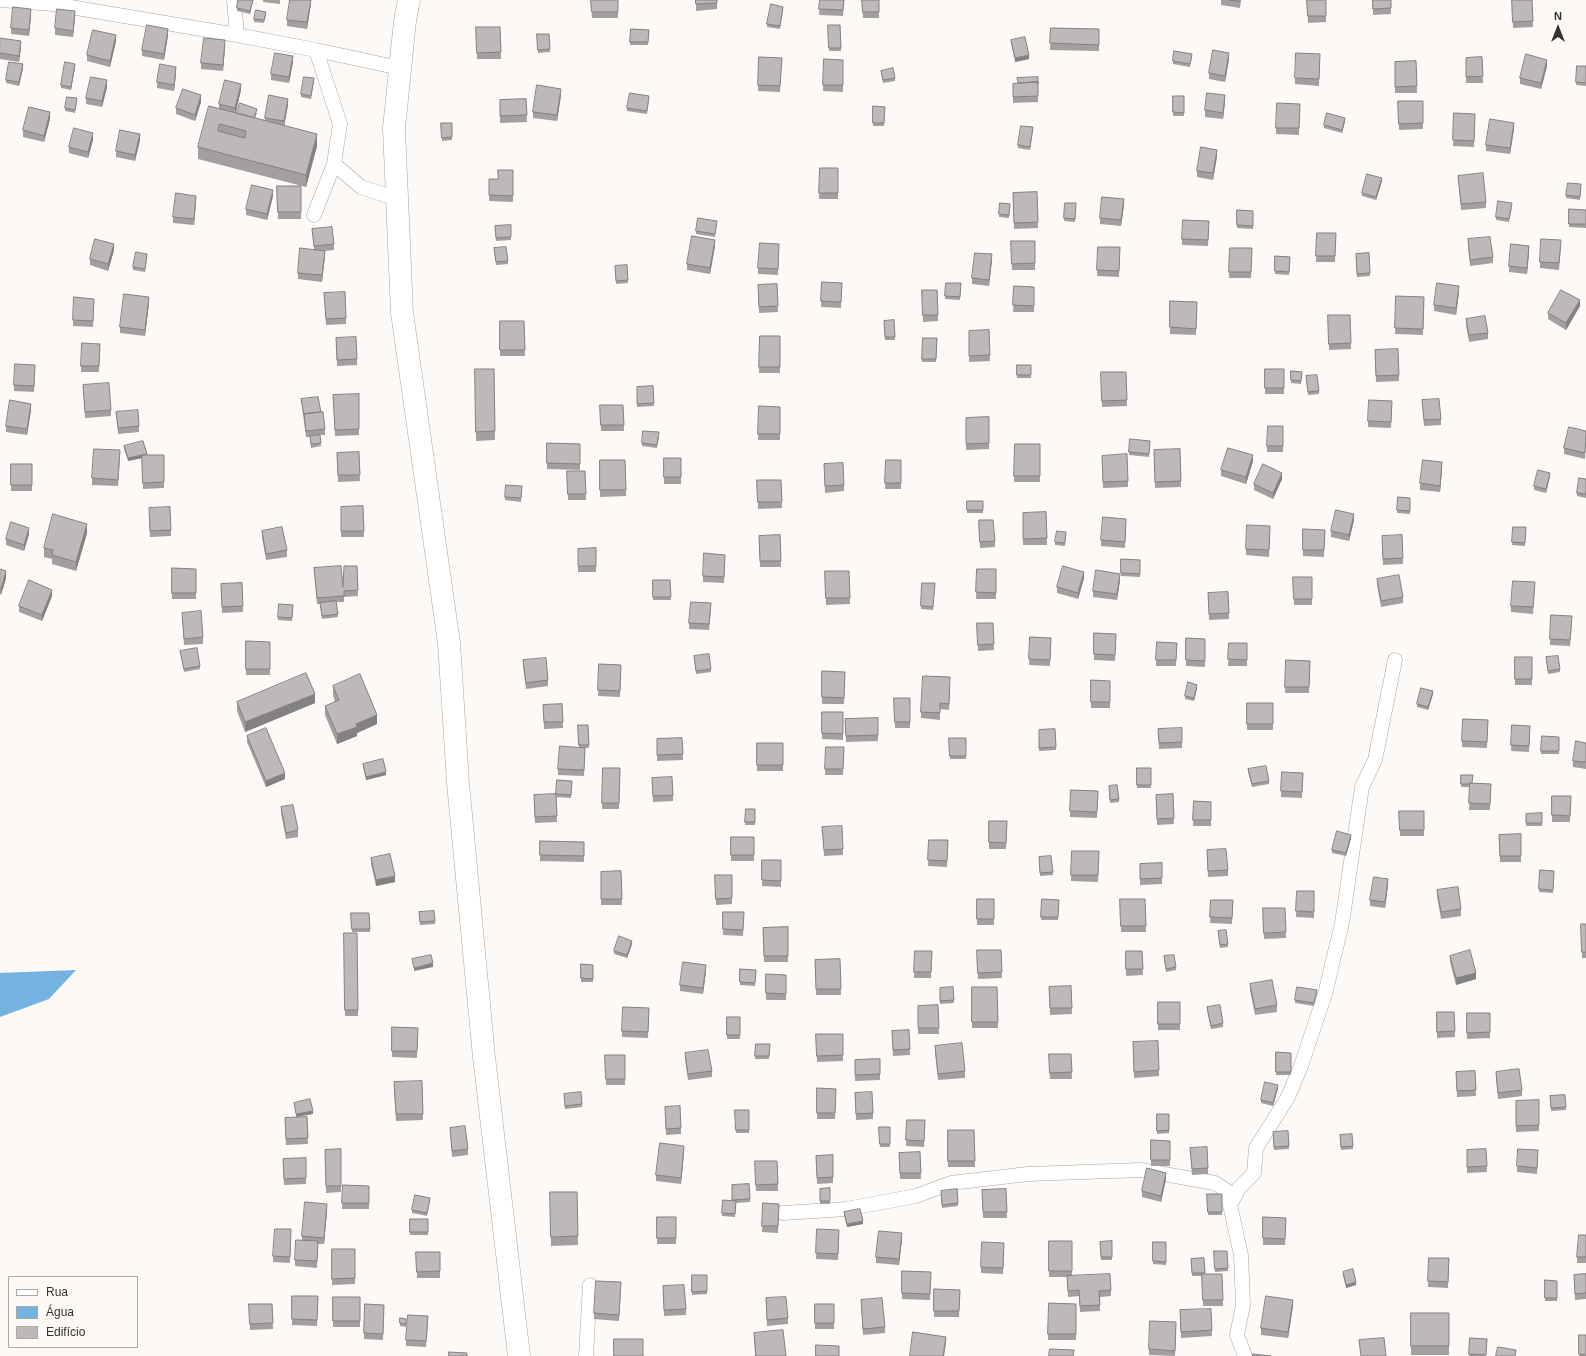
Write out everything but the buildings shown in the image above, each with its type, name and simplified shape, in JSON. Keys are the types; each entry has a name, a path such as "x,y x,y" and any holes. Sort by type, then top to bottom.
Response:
{"highway":[{"path":"409,0 405,21 394,128 402,313 449,643 458,783 481,1026 519,1356"}],"street":[{"path":"0,0 53,2 316,50 400,68"},
{"path":"234,0 237,35"},
{"path":"314,215 334,164 340,124 316,50"},
{"path":"334,164 361,187 398,199"},
{"path":"1230,1205 1239,1188 1254,1173 1256,1148 1288,1097 1301,1066 1325,994 1342,923 1362,787 1375,760 1395,660"},
{"path":"783,1213 846,1209 916,1196 951,1183 1028,1174 1141,1170 1215,1183 1227,1191 1241,1255 1243,1305 1237,1335 1245,1356"},
{"path":"586,1356 590,1286"}],"water":[{"path":"76,970 49,999 0,1017 0,973"}]}
